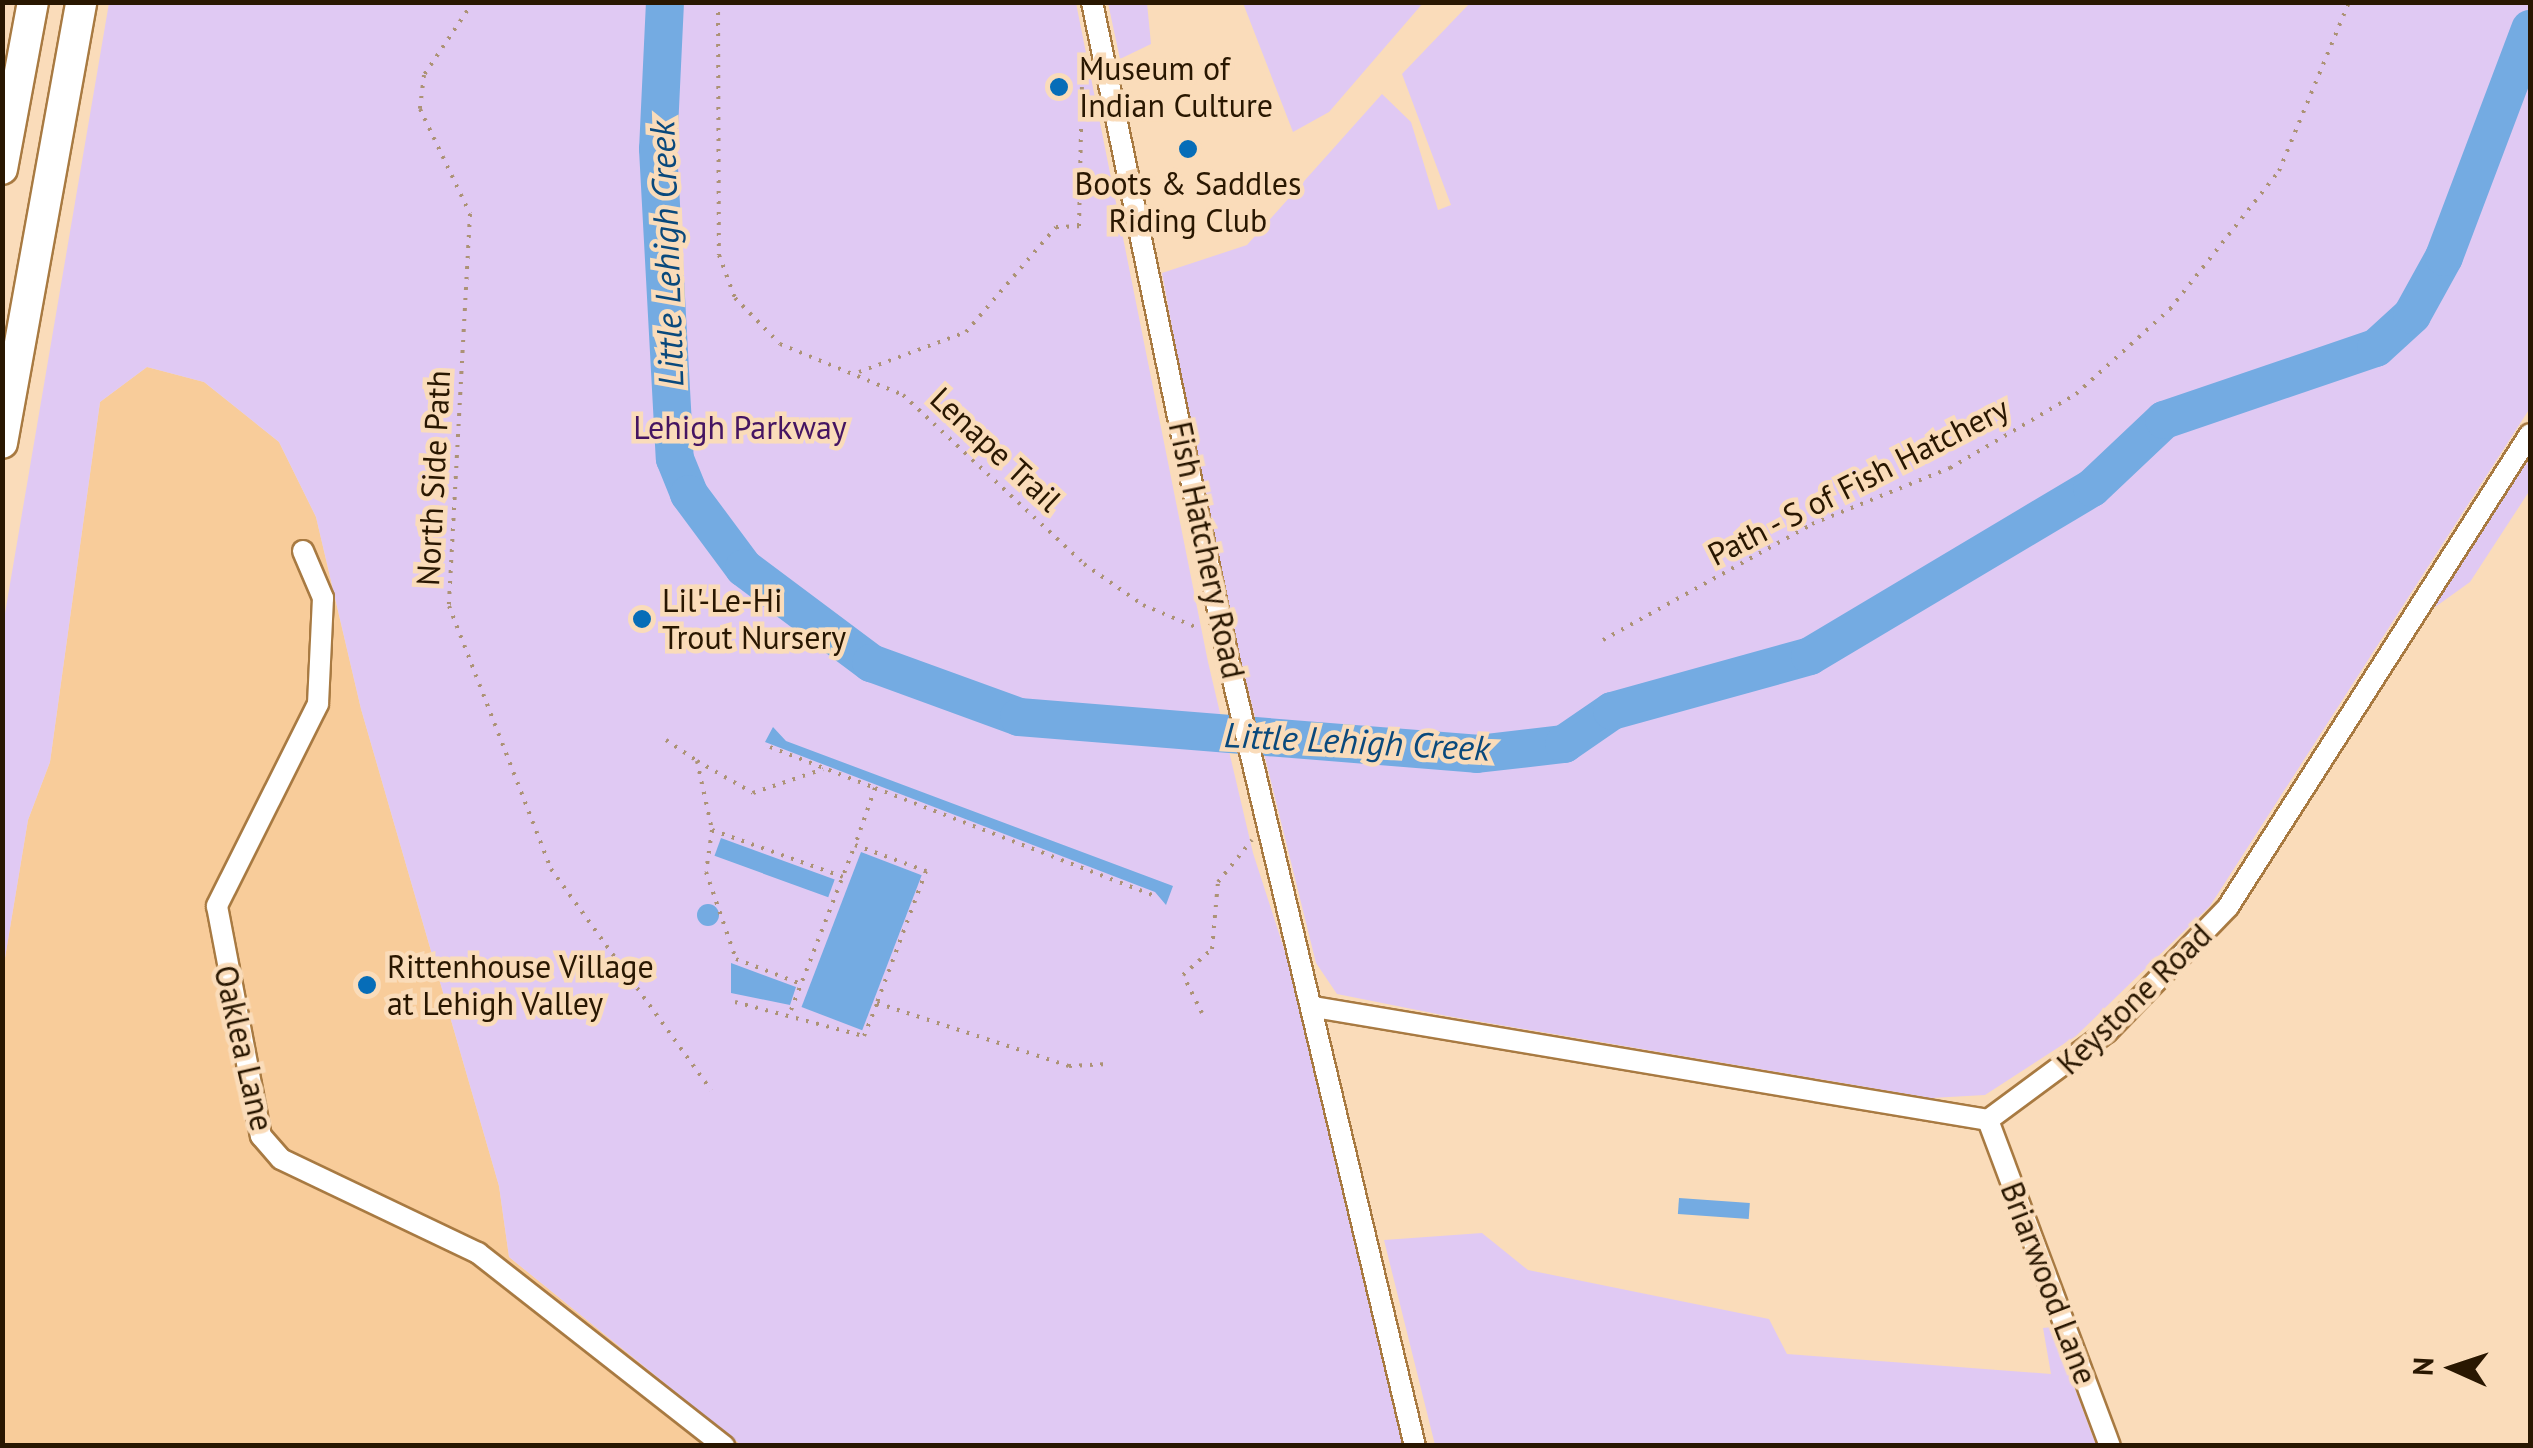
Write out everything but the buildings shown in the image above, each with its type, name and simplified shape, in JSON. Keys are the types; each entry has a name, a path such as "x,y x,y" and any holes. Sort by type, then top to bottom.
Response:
{"highway":[{"path":"2,169 34,2"},
{"path":"2,443 82,2"}],"street":[{"name":"Fish Hatchery Road","path":"1092,2 1229,662 1314,1007 1415,1446"},
{"name":"Keystone Road","path":"1988,1120 2085,1052 2228,906 2530,434"},
{"name":"Oaklea Lane","path":"303,551 324,598 318,704 216,906 261,1136 281,1159 478,1252 724,1446"},
{"path":"1314,1007 1988,1120"},
{"name":"Briarwood Lane","path":"1988,1120 2110,1446"}],"path":[{"name":"North Side Path","path":"473,2 424,75 420,109 470,214 449,606 551,869 711,1090"},
{"name":"Lenape Trail","path":"718,2 719,255 735,298 780,344 858,372 949,430 1084,564 1143,606 1224,636"},
{"name":"Path - S of Fish Hatchery","path":"1603,640 1812,524 1950,468 2076,394 2170,309 2278,171 2350,2"},
{"path":"858,372 966,332 1056,227 1078,226 1082,77"},
{"path":"666,740 753,793 825,769"},
{"path":"770,747 1152,895"},
{"path":"697,761 712,830 706,872 736,960 800,984"},
{"path":"791,1010 875,788"},
{"path":"712,830 843,877"},
{"path":"1202,1013 1183,975 1212,950 1217,890 1248,842 1270,831"},
{"path":"735,1002 791,1010 864,1036 926,871 855,845"},
{"path":"876,1003 1068,1066 1108,1064"}],"shaded area":[{"path":"147,367 204,382 279,442 316,517 361,709 499,1186 509,1257 741,1445 3,1446 3,970 28,820 50,762 100,402"}],"green space":[{"name":"Lehigh Parkway","path":"109,3 1076,3 1208,662 1253,853 1306,1017 1406,1445 741,1445 509,1257 499,1186 361,709 316,517 279,442 204,382 147,367 100,402 50,762 28,820 3,970 3,625"},
{"path":"1108,3 1147,3 1151,44 1120,59"},
{"path":"1243,3 1423,3 1329,112 1293,132"},
{"path":"1470,3 2530,3 2530,408 2210,906 2076,1036 1985,1095 1931,1098 1447,1016 1337,994 1316,963 1211,540 1162,273 1247,245 1382,94 1411,122 1438,210 1451,205 1402,74"},
{"path":"2530,454 2530,490 2470,582 2431,610"},
{"path":"1482,1233 1528,1270 1769,1319 1787,1354 2051,1374 2043,1328 2052,1327 2096,1445 1435,1445 1384,1240"}],"water":[{"path":"773,727 786,741 1173,886 1166,905 1155,892 765,742"},
{"path":"721,838 835,879 828,897 715,856"},
{"path":"861,852 922,875 862,1030 802,1007"},
{"path":"708,904 716,907 716,923 708,926 700,923 697,915 700,907"},
{"path":"731,963 796,987 790,1005 731,993"},
{"path":"1679,1198 1750,1203 1749,1219 1678,1214"}],"waterway":[{"name":"Little Lehigh Creek","path":"665,2 658,149 675,459 689,494 744,568 871,663 1019,717 1477,754 1564,744 1612,711 1810,656 2092,488 2164,420 2376,348 2412,315 2444,257 2530,29"}],"place":[{"name":"Museum of Indian Culture","path":"1059,87"},
{"name":"Boots & Saddles Riding Club","path":"1188,149"},
{"name":"Lil'-Le-Hi Trout Nursery","path":"642,619"},
{"name":"Rittenhouse Village at Lehigh Valley","path":"367,985"}]}
